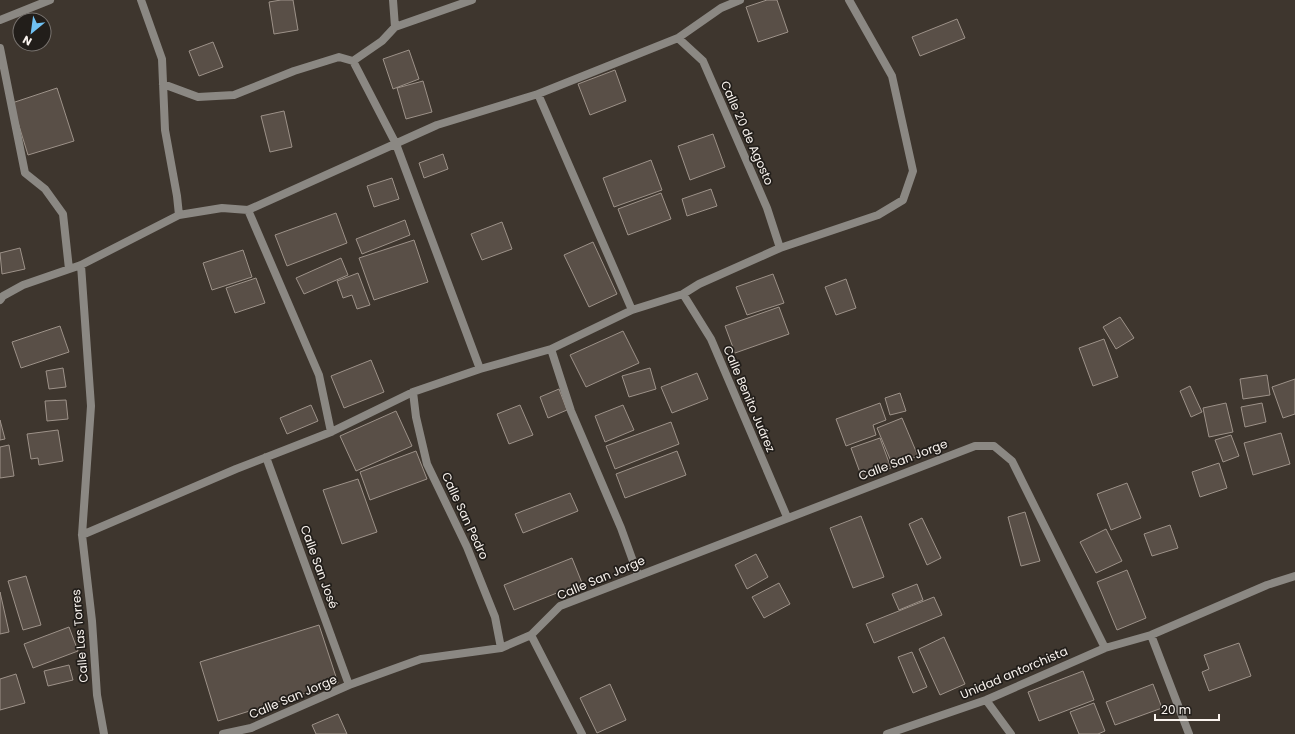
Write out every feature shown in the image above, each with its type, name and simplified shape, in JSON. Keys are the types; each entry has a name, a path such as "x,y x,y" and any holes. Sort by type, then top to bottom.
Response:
{"street":[{"path":"0,20 50,0"},
{"path":"141,0 162,59 165,130 177,196 179,216"},
{"path":"393,0 395,27"},
{"path":"353,61 382,41 395,27 472,0"},
{"path":"0,300 3,296 23,285 81,265 179,216 222,208 248,210 437,125 538,94 678,38 721,8 740,0"},
{"path":"82,535 266,457 331,432 413,392 480,369 551,349 632,310 682,294 699,284 780,248 878,215 903,200 913,171 892,76 849,0"},
{"name":"Calle 20 de Agosto","path":"678,38 703,62 767,208 780,248"},
{"path":"0,48 25,173 45,189 63,214 69,269"},
{"path":"163,84 198,97 234,95 294,71 339,57 353,61 396,144 480,369"},
{"path":"538,94 632,310"},
{"path":"248,210 319,375 331,432"},
{"name":"Calle Las Torres","path":"81,265 91,406 82,535 92,621 97,695 104,734"},
{"name":"Calle Benito Juárez","path":"682,294 711,339 787,517"},
{"path":"551,349 571,411 622,528 638,575"},
{"name":"Calle San Pedro","path":"413,392 416,417 427,464 467,547 495,617 501,648"},
{"name":"Calle San Jorge","path":"223,734 251,728 349,685 421,659 501,648 531,635 560,606 787,517 975,446 994,446 1012,461 1105,648"},
{"name":"Calle San José","path":"266,457 349,685"},
{"name":"Unidad antorchista","path":"887,734 986,700 1105,648 1151,636 1267,585 1295,576"},
{"path":"531,635 582,734"},
{"path":"1151,636 1189,734"},
{"path":"986,700 1011,734"}],"building":[{"path":"293,0 298,30 274,34 269,2"},
{"path":"767,0 777,0 788,32 758,42 746,7"},
{"path":"957,19 965,38 920,56 912,37"},
{"path":"213,42 223,67 199,76 189,51"},
{"path":"409,50 419,79 393,89 383,59"},
{"path":"615,70 626,101 590,115 578,84"},
{"path":"423,81 432,112 406,119 397,88"},
{"path":"57,88 74,141 28,155 12,103"},
{"path":"284,111 292,147 270,152 261,116"},
{"path":"713,134 725,167 690,180 678,146"},
{"path":"443,154 448,169 424,178 419,163"},
{"path":"651,160 662,190 614,207 603,178"},
{"path":"392,178 399,199 374,207 367,186"},
{"path":"711,189 717,206 687,216 682,199"},
{"path":"661,193 671,219 628,235 618,209"},
{"path":"336,213 347,243 287,266 275,235"},
{"path":"405,220 410,235 362,254 356,239"},
{"path":"502,222 512,249 482,260 471,234"},
{"path":"414,240 428,282 374,300 359,258"},
{"path":"593,242 617,294 589,307 564,255"},
{"path":"20,248 25,269 2,274 0,253"},
{"path":"243,250 252,277 212,290 203,263"},
{"path":"341,258 348,275 304,294 296,278"},
{"path":"358,273 370,305 357,309 352,295 343,298 337,281"},
{"path":"773,274 784,303 747,315 736,287"},
{"path":"256,278 265,303 235,313 226,288"},
{"path":"846,279 856,308 836,315 825,287"},
{"path":"779,307 789,334 735,353 725,326"},
{"path":"1120,317 1134,338 1116,349 1103,327"},
{"path":"60,326 69,352 21,368 12,342"},
{"path":"623,331 639,363 586,387 570,355"},
{"path":"1104,339 1118,377 1093,386 1079,348"},
{"path":"371,360 384,392 344,408 331,376"},
{"path":"63,368 66,387 49,389 46,371"},
{"path":"650,368 656,389 629,397 622,376"},
{"path":"697,373 708,399 672,413 661,387"},
{"path":"1267,375 1270,395 1243,399 1240,379"},
{"path":"1295,379 1295,414 1283,418 1272,387"},
{"path":"1190,386 1202,412 1191,417 1180,391"},
{"path":"559,389 567,410 548,418 540,397"},
{"path":"900,393 906,411 890,415 885,398"},
{"path":"66,400 68,419 47,421 45,401"},
{"path":"880,403 886,420 873,425 876,435 846,446 836,419"},
{"path":"1226,403 1233,432 1209,437 1203,408"},
{"path":"1262,403 1266,422 1245,427 1241,407"},
{"path":"311,405 318,421 287,434 280,418"},
{"path":"520,405 533,435 509,444 497,414"},
{"path":"623,405 634,430 605,442 595,416"},
{"path":"396,411 412,446 356,471 340,436"},
{"path":"902,418 918,456 893,466 877,428"},
{"path":"0,420 5,439 0,440"},
{"path":"671,422 679,444 615,469 606,446"},
{"path":"58,430 63,461 39,465 38,458 31,459 27,434"},
{"path":"1281,433 1290,464 1253,475 1244,443"},
{"path":"1231,435 1239,456 1223,462 1215,440"},
{"path":"880,438 891,468 862,478 851,448"},
{"path":"9,445 14,476 0,478 0,447"},
{"path":"416,451 427,479 370,500 360,472"},
{"path":"677,451 686,475 625,498 616,474"},
{"path":"1219,463 1227,488 1200,497 1192,472"},
{"path":"358,479 377,532 342,544 323,490"},
{"path":"1127,483 1141,518 1111,530 1097,494"},
{"path":"570,493 578,511 523,533 515,514"},
{"path":"1025,512 1040,561 1021,566 1008,517"},
{"path":"861,516 884,577 853,588 830,528"},
{"path":"922,518 941,558 927,565 909,524"},
{"path":"1170,525 1178,548 1152,556 1144,534"},
{"path":"1106,529 1122,561 1096,573 1080,542"},
{"path":"756,554 768,577 747,589 735,565"},
{"path":"572,558 582,583 514,610 504,585"},
{"path":"1127,570 1146,618 1117,630 1097,582"},
{"path":"26,576 41,625 23,630 8,581"},
{"path":"779,583 790,604 764,618 752,597"},
{"path":"917,584 923,600 899,610 892,594"},
{"path":"0,592 9,632 0,634"},
{"path":"934,597 942,615 874,643 866,624"},
{"path":"319,625 338,683 218,721 200,662"},
{"path":"69,627 78,651 33,668 24,644"},
{"path":"944,637 965,684 940,695 919,649"},
{"path":"1239,643 1251,676 1209,691 1202,672 1209,669 1204,655"},
{"path":"912,652 927,687 913,693 898,657"},
{"path":"69,665 73,680 48,686 44,671"},
{"path":"1083,671 1094,700 1039,721 1028,692"},
{"path":"16,674 25,703 0,710 0,679"},
{"path":"610,684 626,720 597,733 580,698"},
{"path":"1153,684 1162,708 1115,725 1106,702"},
{"path":"1094,703 1105,731 1098,734 1079,734 1070,712"},
{"path":"338,714 347,734 316,734 312,725"}]}
